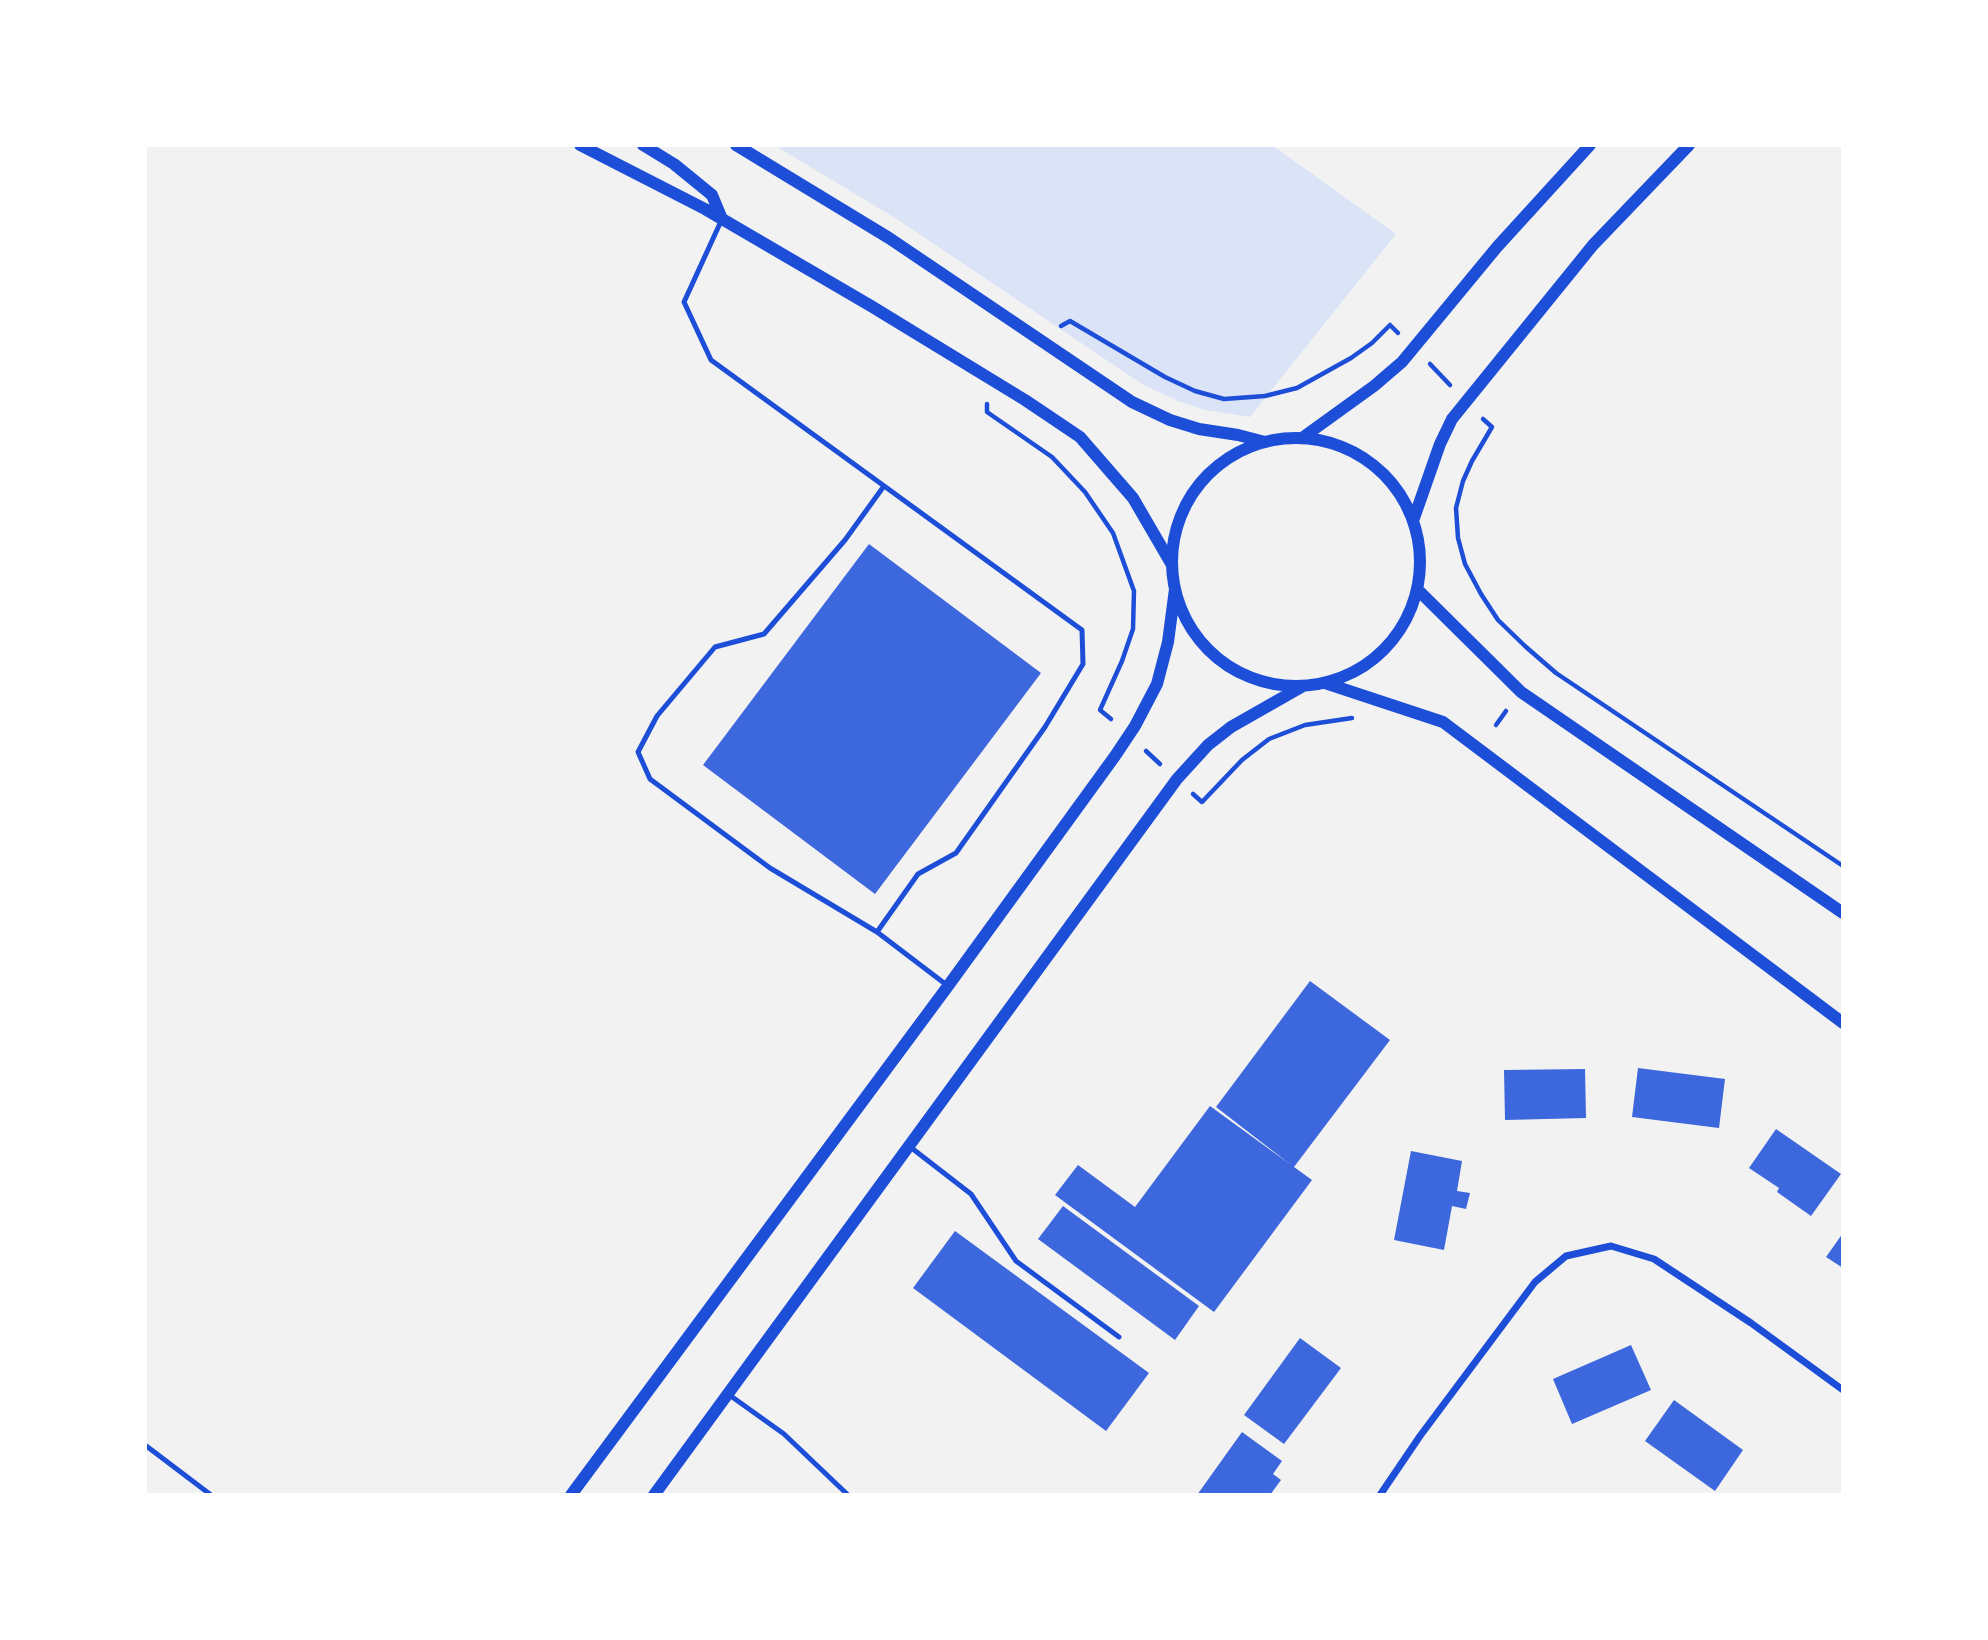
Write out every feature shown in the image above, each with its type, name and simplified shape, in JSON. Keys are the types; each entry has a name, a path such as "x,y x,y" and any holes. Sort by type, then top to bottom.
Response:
{"street":[{"path":"580,145 705,208 870,306 1080,437 1133,498 1172,565"},
{"path":"643,145 674,164 712,195 722,219"},
{"path":"736,145 889,238 1132,402 1170,420 1199,429 1265,442"},
{"path":"1302,438 1374,386 1402,362 1497,247 1590,145"},
{"path":"1413,521 1440,444 1452,419 1593,245 1689,145"},
{"path":"1302,438 1338,445 1370,462 1396,489 1413,521 1420,555 1417,589 1405,622 1385,649 1357,670 1325,683 1303,686 1268,683 1236,671 1208,650 1187,622 1175,589 1172,565 1175,531 1187,500 1208,474 1234,454 1265,442 1302,438"},
{"path":"571,1495 1115,756 1141,716 1157,684 1163,665 1175,589"},
{"path":"1417,589 1521,692 1843,913"},
{"path":"1325,683 1443,722 1843,1023"},
{"path":"654,1495 1177,779 1208,745 1231,727 1303,686"},
{"path":"1380,1495 1420,1436 1535,1282 1566,1256 1611,1245 1654,1259 1751,1323 1843,1390"},
{"path":"581,1480 586,1495"}],"lane":[{"path":"722,219 684,302 710,360 1082,630 1083,664 1045,727 956,853 918,874 877,933"},
{"path":"884,486 845,540 764,634 715,647 657,716 638,752 650,779 770,868 877,933 948,986"},
{"path":"908,1146 971,1194 1016,1261 1119,1338"},
{"path":"728,1394 784,1434 848,1495"},
{"path":"145,1445 211,1495"}],"path":[{"path":"1070,321 1165,377 1195,391 1224,399 1265,396 1297,388 1351,359 1390,325 1395,330"},
{"path":"1434,368 1448,382"},
{"path":"987,412 1052,457 1085,492 1113,533 1134,591 1133,629 1100,710 1108,717"},
{"path":"1485,421 1492,427 1463,481 1456,508 1457,528 1465,564 1498,620 1556,673 1843,866"},
{"path":"1496,725 1506,711"},
{"path":"1195,796 1202,802 1242,760 1269,739 1305,725 1352,718 1363,721"},
{"path":"1147,753 1158,761"}],"shaded area":[{"path":"774,145 1272,145 1396,234 1250,417 1205,410 1142,384 900,221"}],"building":[{"path":"869,544 1041,673 875,894 703,765"},
{"path":"1310,981 1390,1040 1294,1167 1312,1180 1214,1312 1055,1195 1078,1165 1135,1207 1210,1106 1291,1165 1216,1107"},
{"path":"1638,1068 1725,1079 1719,1128 1632,1117"},
{"path":"1585,1069 1586,1118 1505,1120 1504,1070"},
{"path":"1776,1129 1841,1174 1811,1216 1777,1192 1779,1188 1749,1168"},
{"path":"1411,1151 1462,1161 1457,1191 1470,1193 1466,1209 1452,1206 1444,1250 1394,1240"},
{"path":"1063,1206 1199,1306 1175,1340 1038,1239"},
{"path":"955,1231 1149,1373 1106,1431 913,1288"},
{"path":"1843,1233 1843,1268 1826,1257"},
{"path":"1300,1338 1341,1368 1284,1444 1244,1415"},
{"path":"1631,1345 1651,1390 1572,1424 1553,1379"},
{"path":"1674,1400 1743,1450 1715,1491 1645,1441"},
{"path":"1242,1432 1282,1461 1273,1474 1281,1480 1270,1495 1197,1495"}]}
